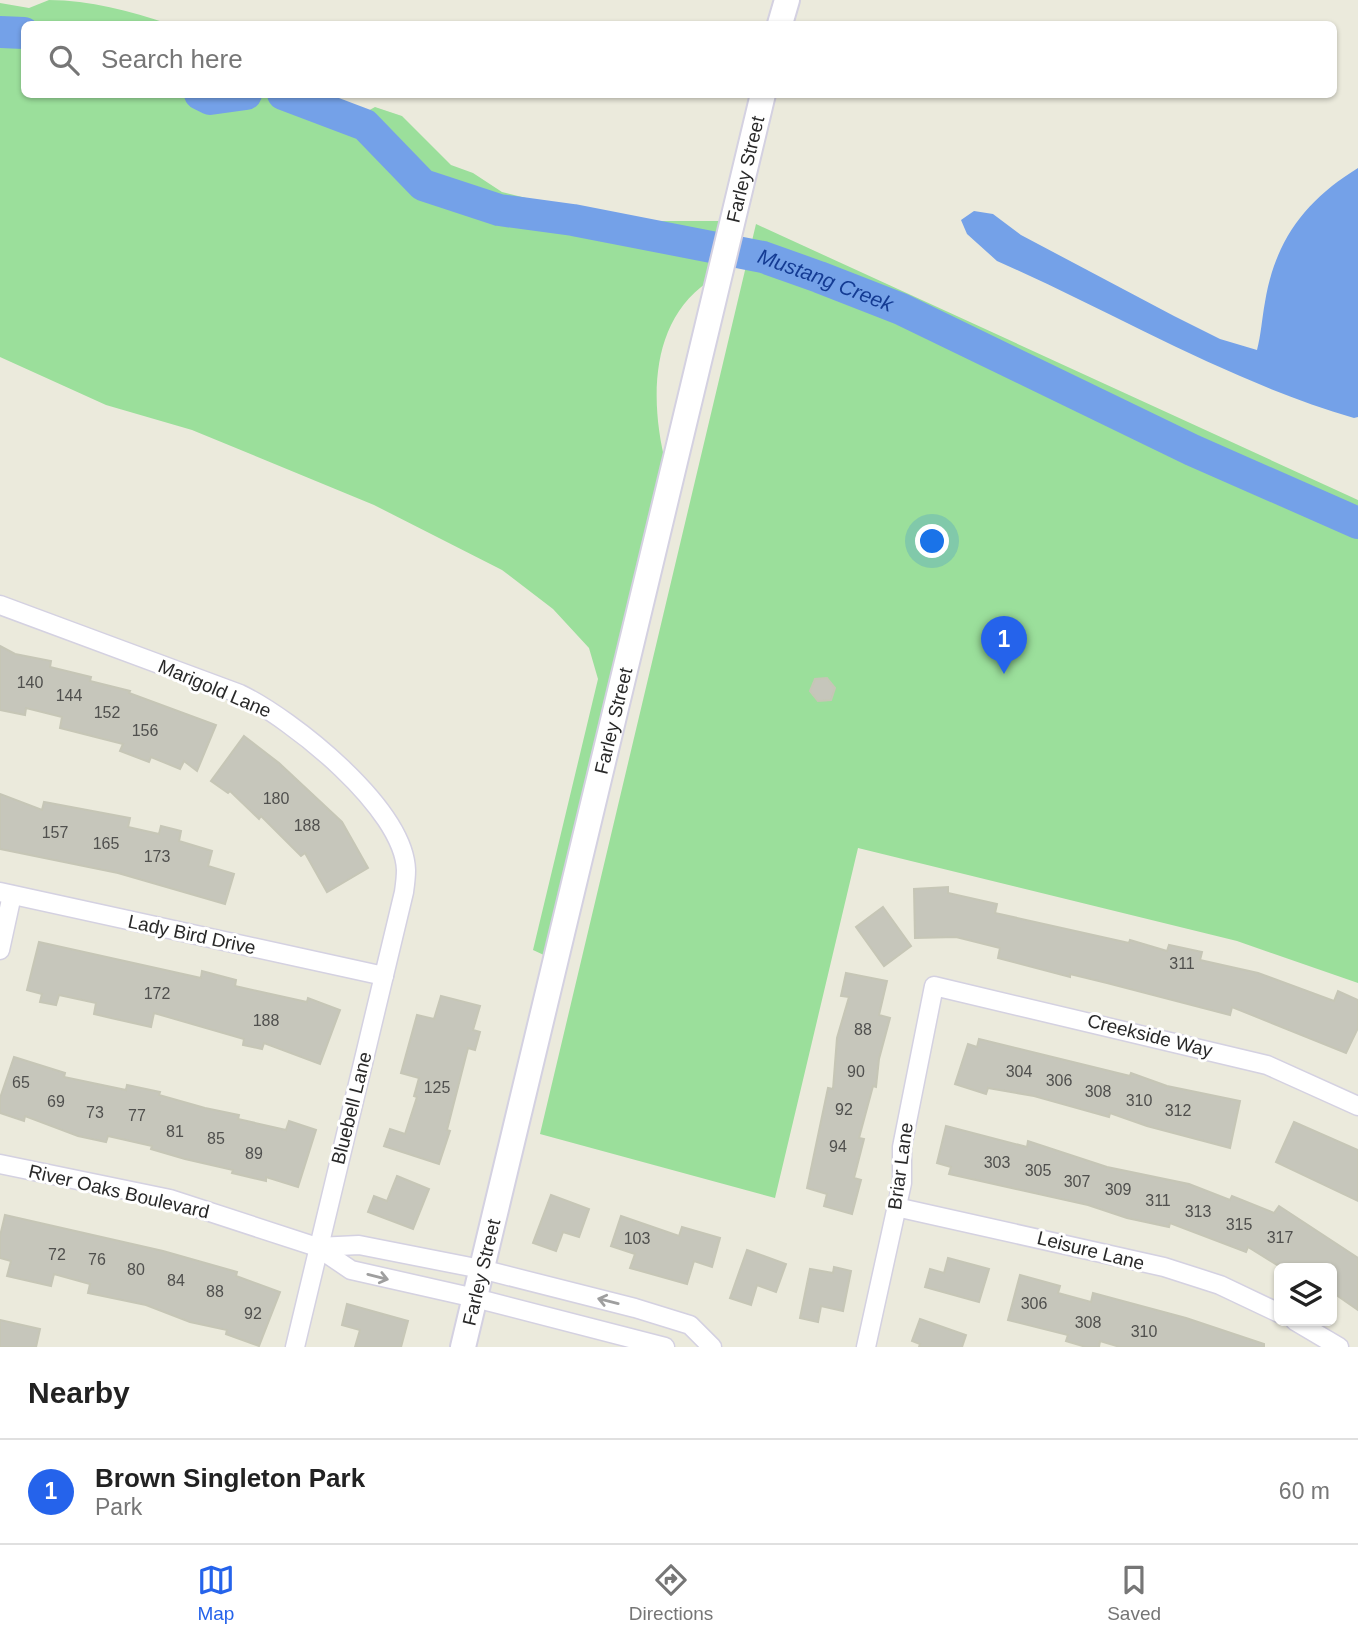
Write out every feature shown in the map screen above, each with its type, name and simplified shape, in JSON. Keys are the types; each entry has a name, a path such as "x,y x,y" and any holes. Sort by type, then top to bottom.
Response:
{"street":[{"path":"781,21 787,0"},
{"name":"Farley Street","path":"463,1347 762,98"},
{"name":"Marigold Lane","path":"0,605 240,694 268,708 295,726 368,795 395,835 406,869"},
{"name":"Bluebell Lane","path":"295,1347 404,892 406,869"},
{"path":"0,950 6,893"},
{"name":"Lady Bird Drive","path":"6,893 384,976"},
{"name":"Creekside Way","path":"934,986 1267,1065 1358,1106"},
{"name":"Briar Lane","path":"866,1347 902,1183 902,1147 907,1114 934,986"},
{"name":"River Oaks Boulevard","path":"0,1164 170,1199 317,1247 351,1270 475,1298 624,1342 665,1347"},
{"name":"Leisure Lane","path":"896,1207 1164,1267 1220,1285 1274,1311"},
{"name":"River Oaks Boulevard","path":"317,1247 359,1245 481,1269 635,1308 690,1325 712,1347"},
{"path":"624,1342 635,1308"},
{"path":"1303,1326 1339,1347"}],"green space":[{"path":"49,0 80,2 110,7 159,21 21,21 21,98 329,98 332,119 348,122 375,107 402,116 451,165 473,173 502,192 546,203 578,227 639,221 721,221 710,252 708,282 689,299 674,319 659,365 658,416 666,465 546,956 533,950 598,679 589,648 553,609 502,570 374,505 192,430 106,405 0,357 0,3 29,8"},
{"path":"756,224 1358,500 1358,983 1237,941 858,848 775,1198 540,1134"}],"water":[{"path":"1358,168 1358,417 1354,418 1262,386 997,261 967,234 961,220 974,211 993,214 1021,235 1174,316 1220,339 1257,350 1270,280 1285,241 1308,208 1339,180"}],"building":[{"path":"0,646 15,654 51,661 50,667 91,677 90,681 130,691 129,693 216,725 197,771 184,761 180,769 151,757 149,762 120,751 123,744 60,728 62,717 26,708 25,715 0,710"},
{"path":"827,678 835,688 831,700 818,701 810,691 815,679"},
{"path":"244,736 279,763 342,822 368,868 327,892 305,853 301,856 261,816 259,819 230,791 228,793 211,781"},
{"path":"0,794 42,810 44,802 130,818 128,827 159,834 161,826 181,831 179,841 212,851 208,866 234,874 225,904 118,873 0,849"},
{"path":"948,887 948,893 997,904 995,913 1129,943 1130,940 1167,951 1169,945 1202,952 1200,960 1258,973 1334,1001 1338,991 1358,1000 1358,1028 1346,1053 1232,1007 1230,1015 1070,974 1070,977 998,958 1000,948 956,937 915,938 914,889"},
{"path":"883,907 911,946 884,966 856,927"},
{"path":"39,942 201,978 202,971 236,980 235,986 307,1002 308,998 340,1010 320,1064 264,1043 262,1049 243,1045 244,1039 154,1013 151,1027 94,1014 96,1003 59,995 56,1005 40,1002 42,994 27,990"},
{"path":"846,973 887,981 879,1015 890,1018 879,1059 876,1087 873,1086 859,1138 864,1139 854,1178 861,1180 852,1214 824,1206 827,1194 807,1188 828,1088 833,1089 837,1038 849,997 841,996"},
{"path":"441,996 480,1006 473,1030 480,1032 475,1050 468,1048 447,1130 450,1131 439,1164 384,1146 390,1129 405,1134 417,1097 414,1096 419,1078 401,1073 417,1015 434,1019"},
{"path":"979,1039 1130,1076 1131,1073 1167,1086 1240,1101 1230,1148 1147,1126 1110,1113 1109,1117 1034,1096 988,1088 986,1094 955,1084 968,1044 977,1047"},
{"path":"14,1057 65,1073 64,1077 126,1090 127,1085 160,1092 159,1095 239,1115 238,1119 286,1130 289,1121 316,1130 298,1187 266,1177 266,1181 232,1173 233,1170 151,1149 152,1146 108,1136 106,1142 78,1136 25,1116 24,1121 0,1113 0,1098"},
{"path":"1294,1122 1358,1150 1358,1201 1276,1162"},
{"path":"946,1126 1027,1147 1028,1141 1107,1167 1189,1184 1230,1200 1232,1196 1274,1213 1279,1206 1358,1258 1358,1310 1337,1295 1337,1263 1274,1263 1248,1247 1246,1252 1170,1223 1169,1227 1127,1218 1088,1205 949,1174 951,1167 937,1163"},
{"path":"397,1176 429,1189 413,1229 368,1212 374,1196 387,1201"},
{"path":"551,1195 589,1209 579,1237 563,1232 556,1251 533,1243"},
{"path":"5,1215 163,1251 237,1272 236,1276 280,1292 259,1346 226,1334 227,1330 190,1322 146,1305 88,1293 90,1284 54,1274 51,1286 7,1276 11,1261 0,1258 0,1236"},
{"path":"621,1216 679,1236 682,1227 720,1238 712,1267 694,1261 687,1284 630,1268 635,1254 611,1246"},
{"path":"747,1250 786,1264 776,1292 757,1285 751,1305 730,1298"},
{"path":"948,1258 989,1269 979,1302 925,1287 930,1269 944,1273"},
{"path":"834,1267 851,1271 843,1311 821,1306 818,1322 800,1318 810,1269 833,1273"},
{"path":"1020,1275 1060,1286 1058,1293 1091,1302 1093,1293 1186,1318 1264,1344 1264,1347 1120,1347 1100,1341 1099,1347 1086,1347 1066,1341 1068,1335 1008,1320"},
{"path":"347,1304 408,1321 401,1347 355,1347 360,1330 342,1325"},
{"path":"920,1319 966,1335 962,1347 919,1347 920,1344 912,1341"},
{"path":"0,1320 40,1329 36,1347 0,1347"}],"waterway":[{"name":"Mustang Creek","path":"0,32 21,33"},
{"name":"Mustang Creek","path":"208,98 217,98"},
{"name":"Mustang Creek","path":"294,98 365,125 423,185 499,210 573,220 763,257 819,277 901,309 1192,450 1358,523"}],"place":[{"name":"Brown Singleton Park","path":"1004,674"}]}
